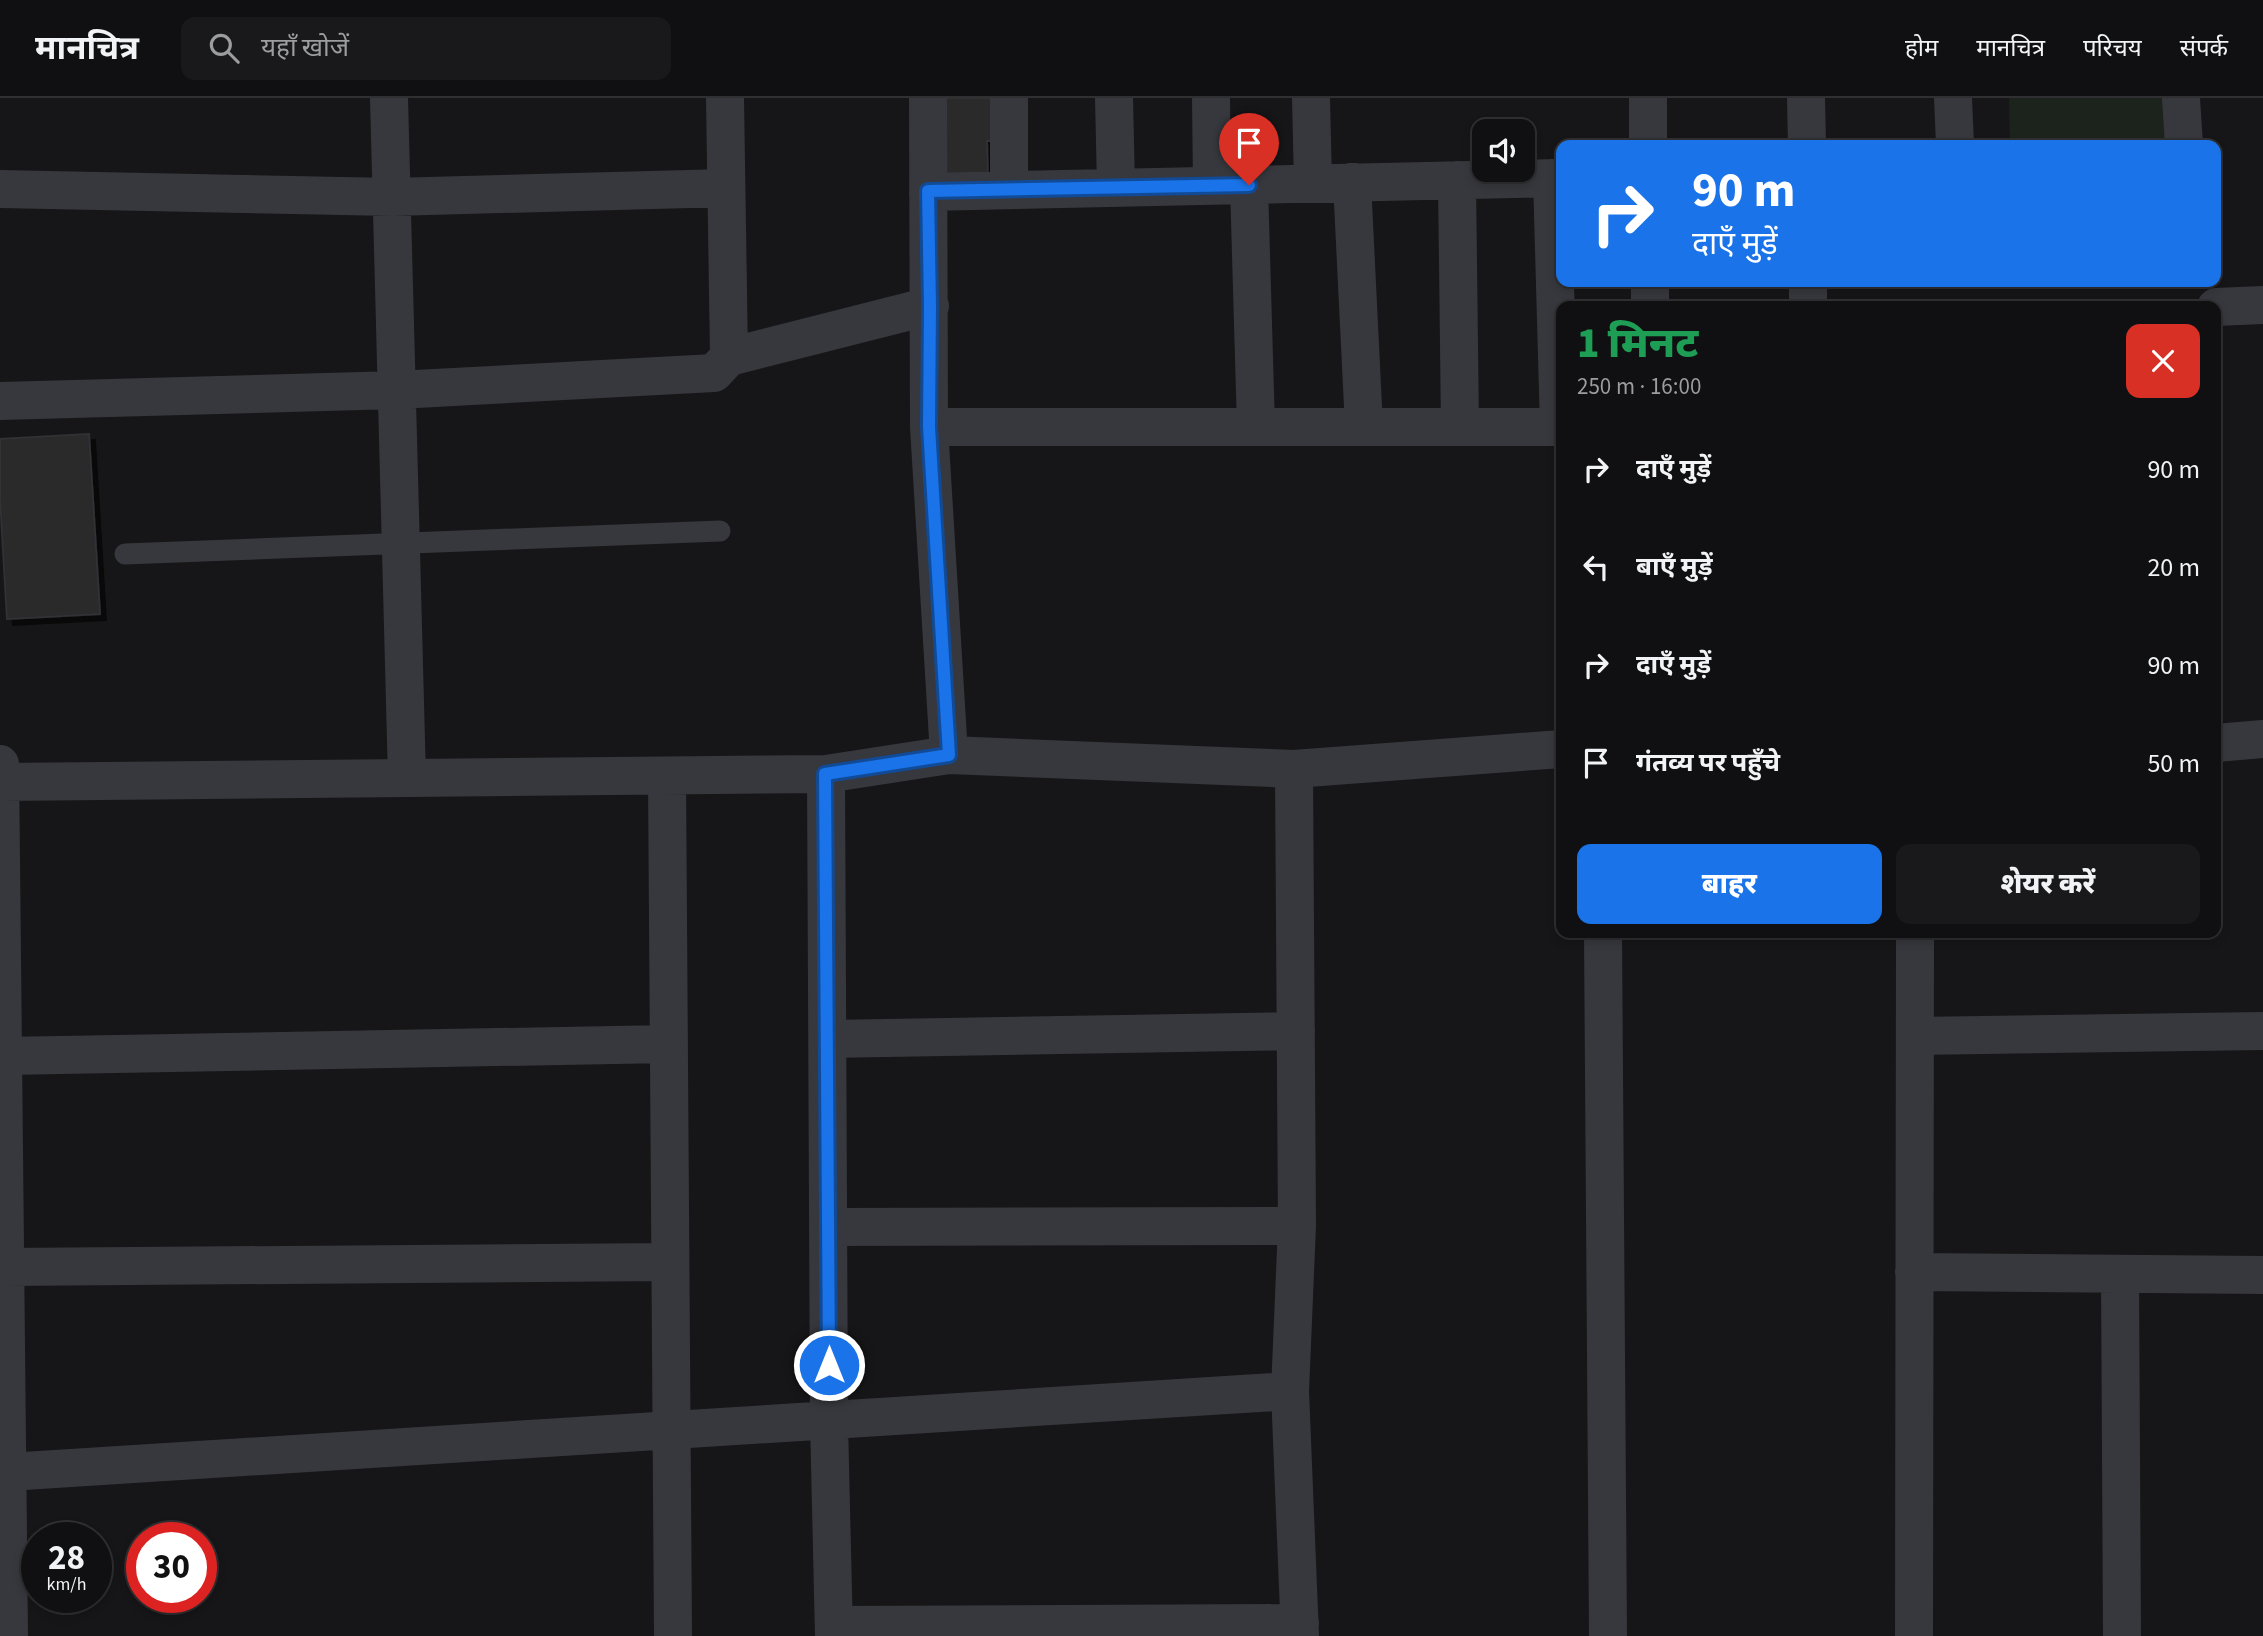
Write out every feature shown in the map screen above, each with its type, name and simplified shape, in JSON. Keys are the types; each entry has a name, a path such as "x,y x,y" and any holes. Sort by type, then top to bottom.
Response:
{"street":[{"path":"389,98 407,778"},
{"path":"725,98 729,357"},
{"path":"928,98 929,427 949,755"},
{"path":"1009,98 1009,190"},
{"path":"1114,98 1116,187"},
{"path":"1211,98 1231,185 1256,427"},
{"path":"1311,98 1313,183"},
{"path":"1648,98 1648,140"},
{"path":"1806,98 1807,140"},
{"path":"1953,98 1955,140"},
{"path":"2182,98 2184,140"},
{"path":"928,191 1556,178"},
{"path":"1457,180 1460,427"},
{"path":"1352,182 1364,427"},
{"path":"0,189 392,197 726,188"},
{"path":"2221,307 2263,305"},
{"path":"0,401 397,390 715,373 729,357 930,306"},
{"path":"929,427 1556,427"},
{"path":"2221,743 2263,739"},
{"path":"9,1636 0,776 407,778 825,774 949,755 1294,769 1556,750"},
{"path":"825,774 830,1227 829,1420 834,1631 1300,1629 1290,1391 1297,1226 1294,769"},
{"path":"667,775 673,1636"},
{"path":"1603,938 1608,1636"},
{"path":"1914,1636 1915,938"},
{"path":"828,1039 1296,1031"},
{"path":"1914,1036 2263,1031"},
{"path":"4,1056 668,1044"},
{"path":"830,1227 1297,1226"},
{"path":"6,1267 670,1262"},
{"path":"1914,1272 2263,1275"},
{"path":"2120,1274 2122,1636"},
{"path":"8,1472 1290,1391"}],"lane":[{"path":"125,554 720,531"}],"shaded area":[{"path":"2009,98 2193,98 2194,140 2010,140"}],"building":[{"path":"943,98 1002,98 1002,141 987,141 988,179 944,179"},
{"path":"89,434 100,614 7,619 0,497 0,439"}],"route":[{"path":"829,1365 825,774 949,755 929,427 928,191 1249,185"}]}
